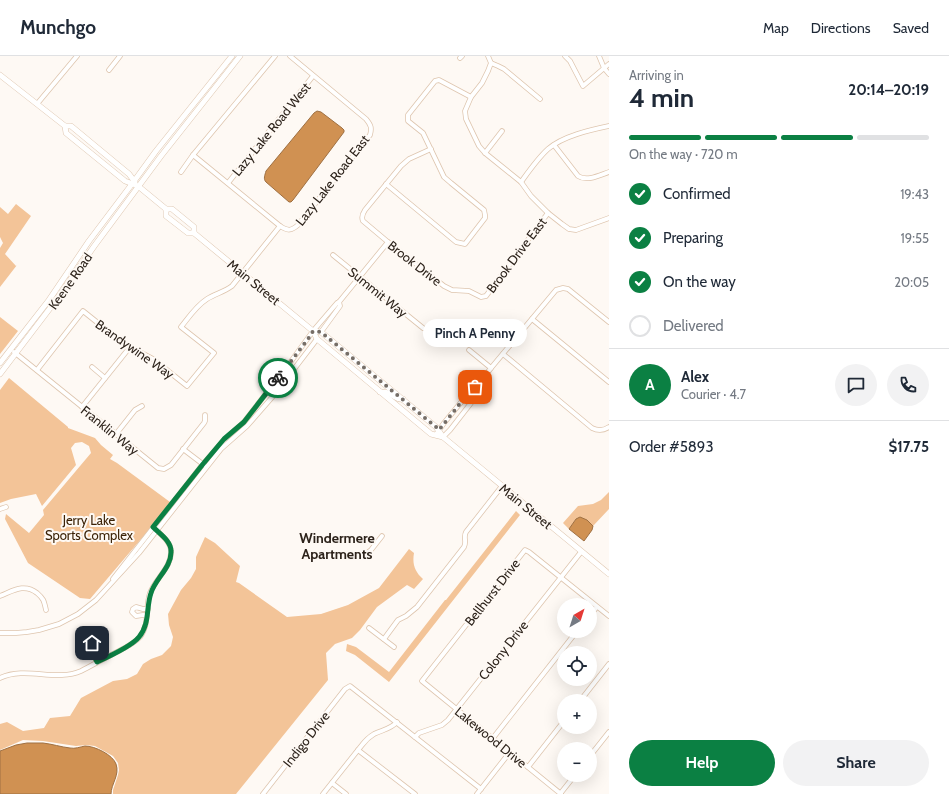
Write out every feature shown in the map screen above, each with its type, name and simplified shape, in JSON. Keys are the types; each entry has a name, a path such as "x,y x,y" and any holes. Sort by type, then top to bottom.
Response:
{"main road":[{"name":"Keene Road","path":"0,363 49,300 133,182 232,56"},
{"name":"Keene Road","path":"0,374 54,303 138,186 240,56"},
{"name":"Main Street","path":"0,75 65,126 66,133 125,180 133,182 166,209 172,209 194,227 194,233"},
{"name":"Main Street","path":"166,209 166,216 188,233 194,233 243,273 313,331 317,339 431,434 443,437"},
{"path":"313,331 321,332 317,339"},
{"name":"Main Street","path":"321,332 436,427 443,437 609,574"},
{"path":"380,392 386,392 399,400 403,400"}],"street":[{"path":"37,104 77,56"},
{"path":"109,70 120,56"},
{"path":"181,172 193,155 275,56"},
{"path":"290,56 313,76"},
{"path":"488,56 491,63 486,77 471,97 465,111 466,119 479,146 485,153 521,182 530,196 548,213 569,229 576,230 609,218"},
{"path":"565,56 570,61 583,86 609,64"},
{"path":"599,56 604,68 609,74"},
{"path":"491,63 504,69 540,99"},
{"name":"Lazy Lake Road East","path":"187,386 214,353 181,327 198,306 232,286 280,226 286,230 290,230 298,225 370,135 372,129 366,119 313,76"},
{"name":"Lazy Lake Road West","path":"228,183 313,76"},
{"path":"431,149 405,162 386,184 456,242 465,244 484,218 484,210 444,177 431,149 423,133 408,120 408,115 435,81 439,80 471,97"},
{"path":"521,182 541,156 554,145 565,138 609,126"},
{"path":"485,153 502,131"},
{"path":"554,145 581,178 589,178 609,172"},
{"path":"193,155 280,226"},
{"name":"Brook Drive","path":"386,184 365,210 362,219 363,221 444,286 452,290 469,291 480,297 484,297"},
{"name":"Brook Drive East","path":"484,297 548,213"},
{"path":"111,583 116,574 203,464 224,439 244,422 313,331 337,303 340,302 388,242"},
{"name":"Summit Way","path":"333,255 423,328"},
{"path":"435,436 467,395 481,381 557,289 563,288 570,290 609,322"},
{"path":"321,332 340,306 340,302"},
{"name":"Brandywine Way","path":"37,370 83,311 123,343 153,359 187,386"},
{"path":"532,319 609,382"},
{"path":"0,632 27,632 59,624 68,620 96,600 129,565 221,449 247,426 275,394 317,339"},
{"path":"82,407 130,347"},
{"name":"Franklin Way","path":"11,350 158,468 164,469 168,467 204,423 205,415"},
{"path":"468,350 491,368"},
{"path":"503,354 592,428 601,430 609,427"},
{"path":"92,367 105,378"},
{"path":"443,437 471,402 481,381"},
{"path":"116,434 135,410 142,406"},
{"path":"183,449 208,467"},
{"path":"384,639 398,620 406,616 417,607 464,547 466,543 464,536 466,532 502,486"},
{"path":"0,509 6,507"},
{"path":"0,678 10,674 21,673 72,674 81,671 139,638 145,626 149,599 152,590 168,565 170,559 171,551 167,540 153,527"},
{"path":"367,553 382,536"},
{"name":"Bellhurst Drive","path":"422,681 525,550 586,598"},
{"name":"Colony Drive","path":"416,737 422,731 442,725 448,720 582,552"},
{"path":"0,596 22,588 30,588 44,601 46,610"},
{"path":"147,616 136,616 132,612 136,607 148,609"},
{"name":"Bellhurst Drive","path":"597,607 609,616"},
{"path":"370,628 394,647"},
{"path":"492,738 571,638"},
{"path":"92,652 97,662"},
{"path":"585,694 609,664"},
{"name":"Lakewood Drive","path":"422,681 561,794"},
{"name":"Indigo Drive","path":"263,794 345,689 350,686 397,722"},
{"path":"324,794 367,740 375,734 393,727 397,722 481,789"},
{"path":"528,767 557,730"},
{"path":"597,747 609,732"},
{"path":"358,750 415,794"},
{"path":"477,794 510,752"},
{"path":"561,794 570,782"},
{"path":"332,783 346,794"}],"green space":[{"path":"16,204 31,216 5,254 16,266 17,265 0,287 0,248 3,243 0,237 0,207 8,214"},
{"path":"0,317 18,331 0,354"},
{"name":"Jerry Lake Sports Complex","path":"9,378 68,428 95,438 113,455 110,459 170,502 147,532 90,599 80,598 28,563 5,519 6,514 29,533 44,515 43,510 91,453 89,446 82,442 75,443 71,448 76,465 42,506 36,494 11,499 0,503 0,390"},
{"path":"609,492 609,509 593,526 587,520 576,519 569,529 563,523 578,506 593,504 601,500"},
{"path":"516,511 520,515 389,682 355,655 346,651 347,644 356,647 389,672"},
{"path":"205,537 215,543 240,566 236,582 287,617 321,614 348,605 379,588 409,549 414,553 413,561 415,568 423,579 414,589 407,585 377,607 360,630 352,638 335,644 326,653 328,680 236,794 113,794 119,770 118,763 113,756 95,746 76,746 43,741 23,740 0,750 0,724 7,722 23,731 44,728 50,718 70,716 81,698 113,681 127,679 137,674 143,664 162,655 171,646 173,637 169,625 168,614 181,590 196,569 196,557"}],"shaded area":[{"path":"317,111 321,112 342,128 344,132 293,200 289,202 265,181 264,177 266,171"},
{"path":"580,517 587,520 593,526 592,530 584,541 569,529 576,519"},
{"path":"43,743 72,748 89,746 108,754 116,764 117,768 111,794 0,794 0,751 16,745"}],"way so far":[{"path":"278,378 313,331 321,332 439,430 475,387"}],"place":[{"name":"Pinch A Penny","path":"475,387"}],"district":[{"name":"Windermere Apartments","path":"337,546"}],"route":[{"path":"92,643 94,644 95,648 92,652 97,662 139,638 143,632 147,618 150,594 154,585 168,565 170,559 171,551 167,540 153,527 224,439 244,422 278,378"}]}
